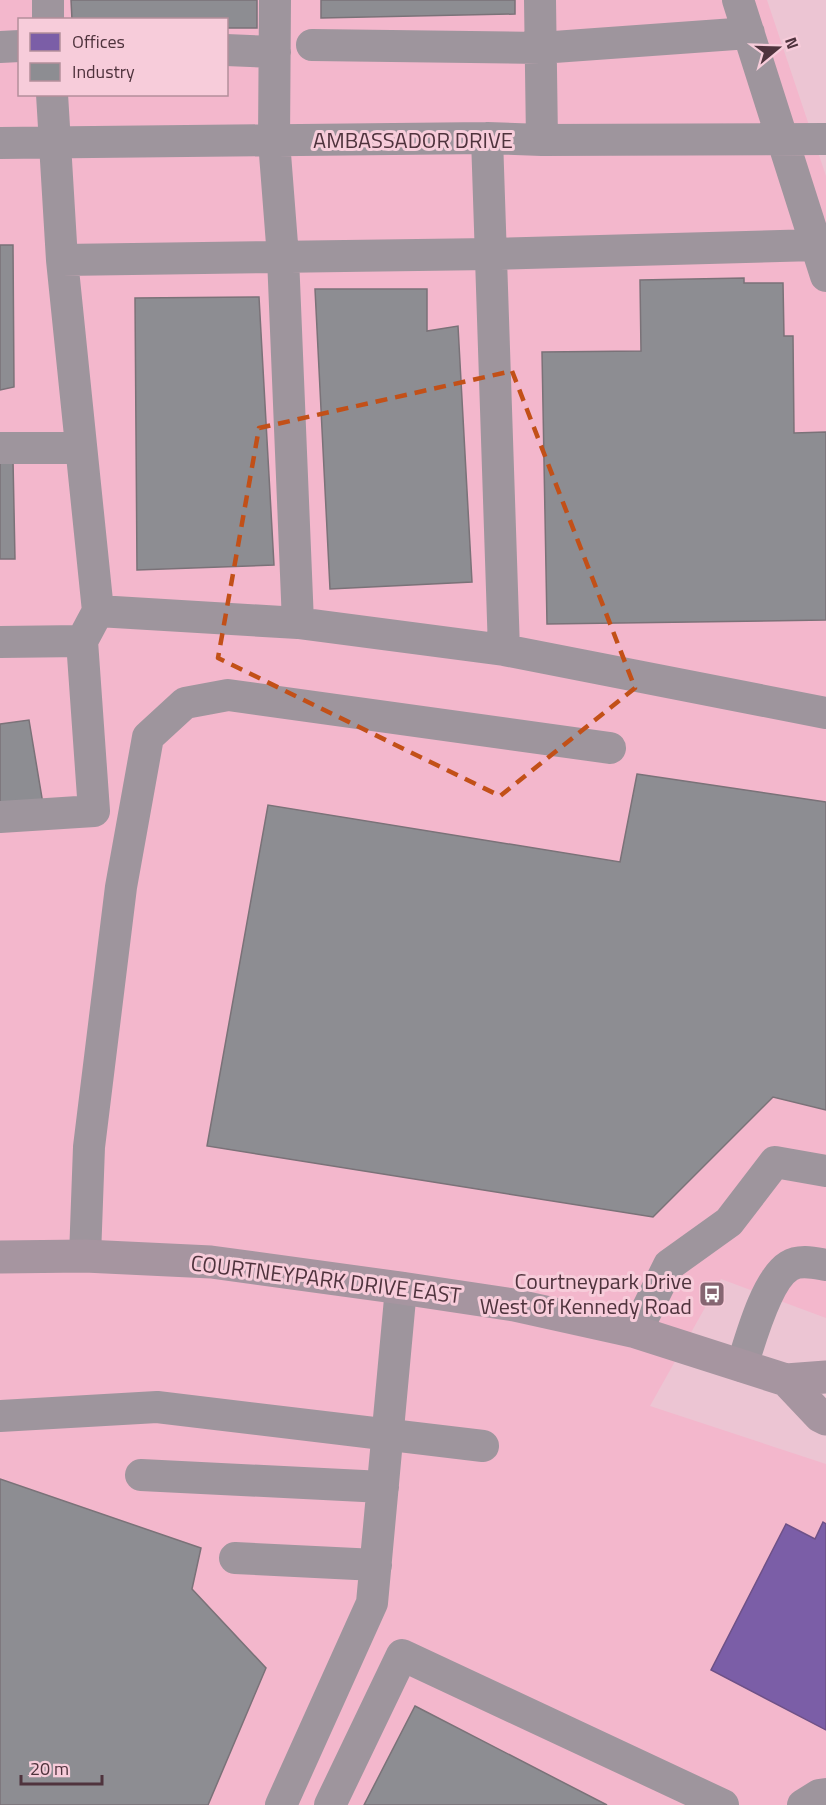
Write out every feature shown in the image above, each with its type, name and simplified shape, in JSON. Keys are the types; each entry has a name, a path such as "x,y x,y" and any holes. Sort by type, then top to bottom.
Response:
{"main road":[{"name":"COURTNEYPARK DRIVE EAST","path":"0,1257 85,1256 211,1262 401,1288 514,1305 636,1332 786,1380 826,1377"},
{"name":"COURTNEYPARK DRIVE EAST","path":"786,1380 820,1416 826,1419"}],"street":[{"path":"48,0 48,18"},
{"path":"275,0 274,141 283,257 298,623"},
{"path":"540,0 542,140"},
{"path":"738,0 826,276"},
{"path":"312,45 540,48 749,33"},
{"path":"0,46 18,46"},
{"path":"228,50 275,52"},
{"path":"0,818 94,812 82,641 98,611 62,260 52,96"},
{"path":"487,138 504,650"},
{"name":"AMBASSADOR DRIVE","path":"0,143 487,138 542,140 826,139"},
{"path":"62,260 490,254 816,245"},
{"path":"0,448 81,448"},
{"path":"98,611 298,623 504,650 826,713"},
{"path":"0,642 82,641"},
{"path":"85,1256 89,1147 122,887 148,737 185,703 228,695 610,748"},
{"path":"636,1332 669,1265 729,1222 775,1162 826,1171"},
{"path":"742,1366 762,1307 781,1274 790,1265 802,1262 826,1265"},
{"path":"281,1805 372,1603 401,1288"},
{"path":"0,1416 157,1407 483,1446"},
{"path":"141,1474 383,1487"},
{"path":"235,1558 376,1565"},
{"path":"330,1805 402,1655 723,1805"},
{"path":"803,1805 819,1795 826,1794"}],"highlighted area":[{"path":"512,371 635,688 500,796 218,658 259,428"}],"shaded area":[{"path":"0,0 767,0 826,176 826,1318 721,1279 650,1406 826,1464 826,1805 0,1805"}],"building: Offices":[{"path":"823,1522 826,1524 826,1730 711,1670 786,1524 815,1539"}],"building: Industry":[{"path":"71,0 257,0 257,28 228,28 228,18 72,18"},
{"path":"321,0 515,0 515,14 321,18"},
{"path":"0,245 13,245 14,387 0,390"},
{"path":"744,278 744,283 783,283 784,336 793,336 794,433 826,432 826,620 547,624 542,352 641,351 640,280"},
{"path":"315,289 427,289 427,331 458,326 472,582 330,589"},
{"path":"259,297 274,565 137,570 135,298"},
{"path":"0,460 13,460 15,559 0,559"},
{"path":"29,720 43,804 0,805 0,724"},
{"path":"637,774 826,802 826,1110 773,1097 653,1217 207,1146 268,805 620,862"},
{"path":"0,1479 201,1548 192,1589 266,1668 208,1805 0,1805"},
{"path":"415,1706 607,1805 364,1805"}],"place":[{"name":"Courtneypark Drive West Of Kennedy Road","path":"712,1294"}]}
